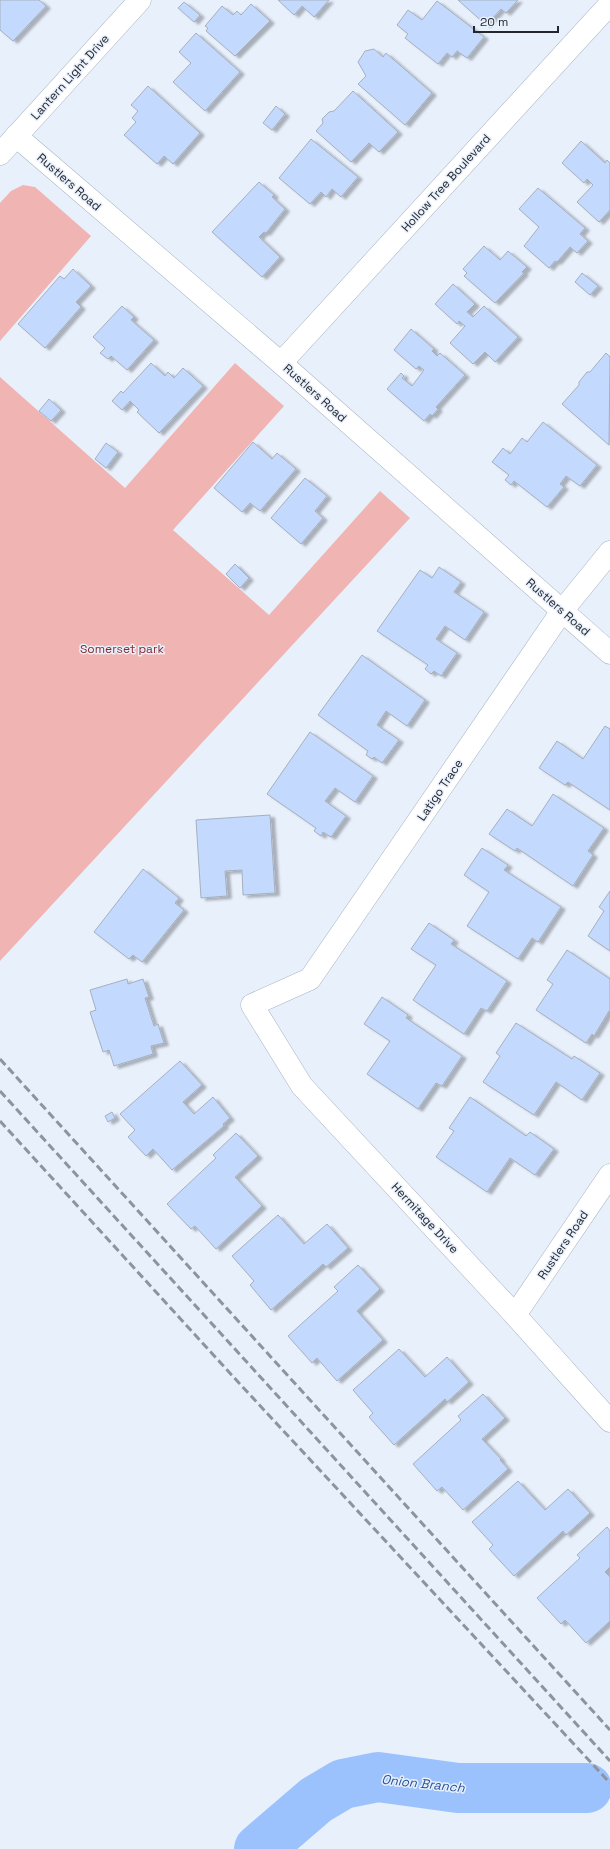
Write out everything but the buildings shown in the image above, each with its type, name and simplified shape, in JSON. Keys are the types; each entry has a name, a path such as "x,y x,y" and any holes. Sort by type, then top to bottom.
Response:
{"street":[{"name":"Lantern Light Drive","path":"0,154 140,0"},
{"name":"Hollow Tree Boulevard","path":"281,362 610,4"},
{"name":"Rustlers Road","path":"16,136 281,362 610,653"},
{"name":"Latigo Trace","path":"252,1005 310,979 562,611 610,552"},
{"name":"Hermitage Drive","path":"252,1005 302,1086 515,1315 610,1421"},
{"name":"Rustlers Road","path":"515,1315 610,1175"}],"green space":[{"path":"23,185 35,187 91,236 0,341 0,203 11,191"},
{"name":"Somerset park","path":"235,363 284,406 173,530 269,615 380,491 410,518 0,961 0,377 125,488"}],"waterway":[{"name":"Onion Branch","path":"259,1849 316,1800 343,1784 378,1777 458,1788 587,1788"}],"railway":[{"path":"0,1059 610,1730"},
{"path":"0,1091 610,1761"},
{"path":"0,1121 239,1383 610,1783"}]}
